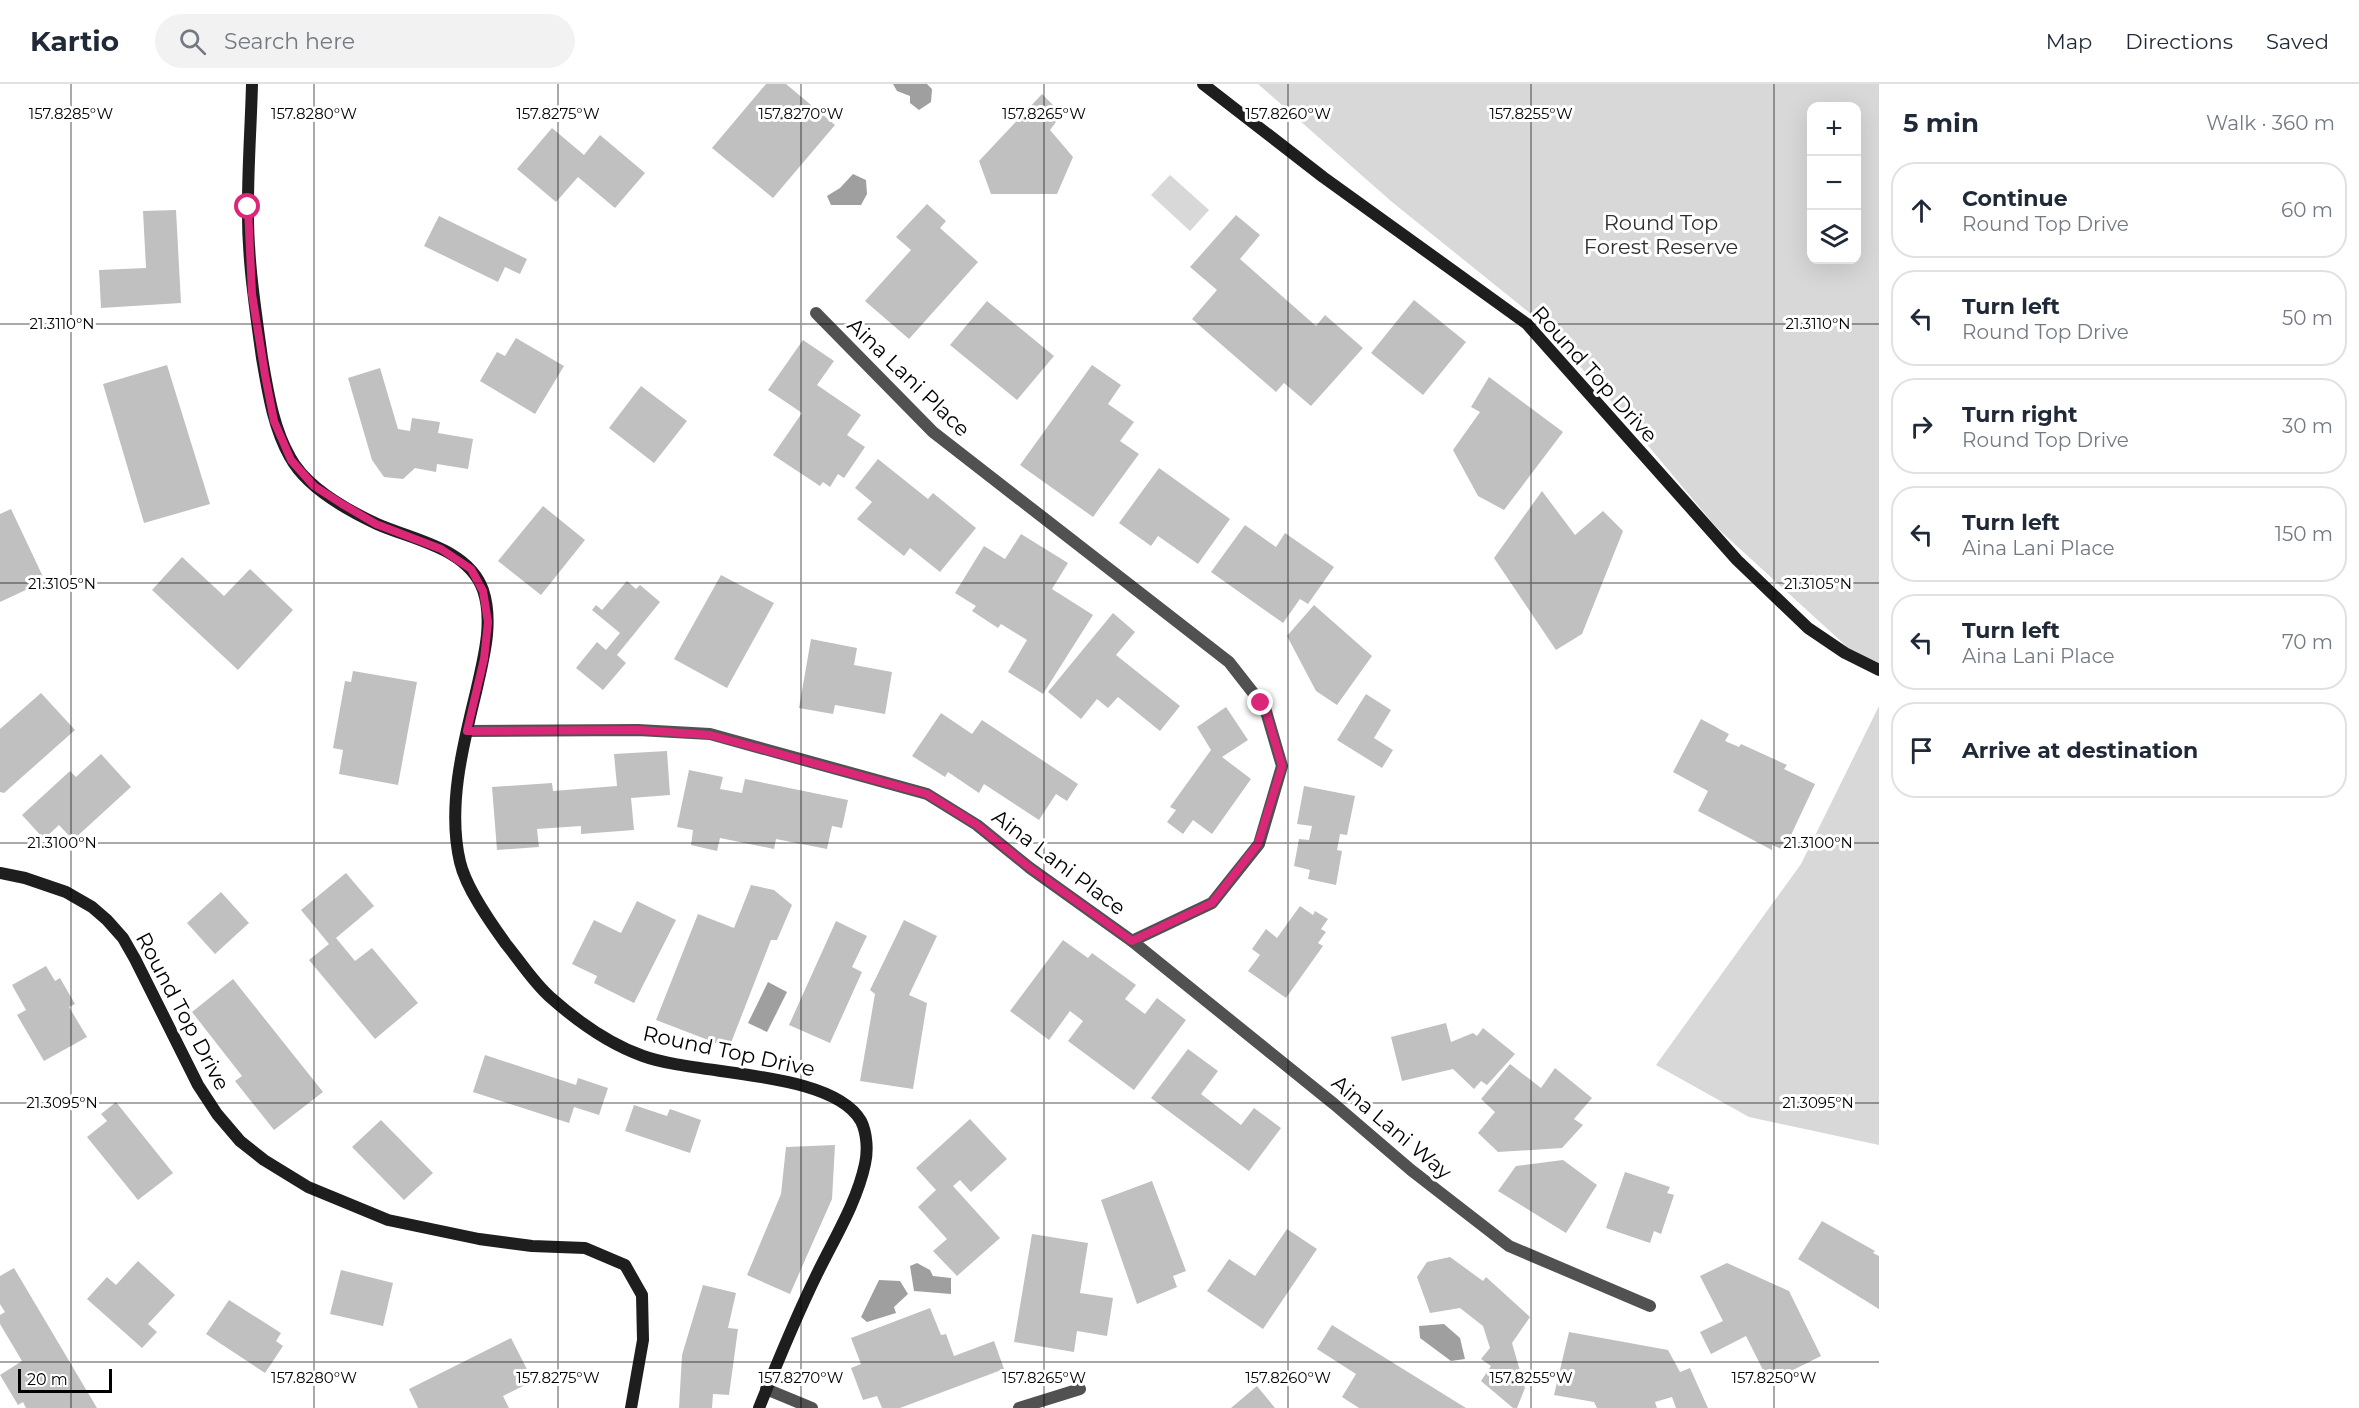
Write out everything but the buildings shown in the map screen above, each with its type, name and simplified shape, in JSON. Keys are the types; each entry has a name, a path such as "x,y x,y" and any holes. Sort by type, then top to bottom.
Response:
{"street":[{"name":"Round Top Drive","path":"252,84 248,207 252,294 274,421 291,460 314,486 376,524 441,549 471,569 483,591 488,622 484,659 458,782 456,840 460,866 471,889 499,934 545,993 591,1030 644,1056 814,1088 846,1104 861,1122 866,1138 866,1160 860,1181 808,1291 759,1408"},
{"name":"Round Top Drive","path":"1203,84 1323,177 1527,324 1737,560 1808,628 1845,653 1879,670"},
{"name":"Aina Lani Place","path":"467,731 638,730 710,735 927,794 977,825 1030,868 1132,941 1212,903 1258,844 1282,766 1265,708 1229,662 933,432 816,313"},
{"name":"Round Top Drive","path":"0,873 25,878 66,892 107,920 123,938 135,959 198,1085 217,1114 240,1141 264,1160 308,1187 388,1220 479,1239 532,1246 585,1248 625,1265 642,1295 643,1340 631,1408"},
{"name":"Aina Lani Way","path":"1132,941 1334,1104 1411,1170 1509,1246 1650,1306"},
{"path":"766,1389 812,1408"},
{"path":"1018,1408 1080,1389"}],"green space":[{"name":"Round Top Forest Reserve","path":"1258,84 1879,84 1879,676 1716,527 1604,393 1536,318 1392,202"},
{"path":"1170,175 1209,210 1190,231 1151,195"},
{"path":"1879,706 1879,1145 1749,1117 1656,1065 1801,864"}],"shaded area":[{"path":"893,84 927,84 932,89 931,102 919,110 910,103 910,96 897,91"},
{"path":"853,174 866,180 867,194 861,205 831,205 827,196 840,188"},
{"path":"768,982 787,992 767,1032 748,1023"},
{"path":"917,1263 930,1270 933,1276 951,1278 951,1294 914,1291 910,1266"},
{"path":"879,1280 900,1281 908,1294 894,1307 896,1313 867,1322 861,1317"},
{"path":"1444,1324 1460,1338 1465,1359 1451,1361 1420,1338 1419,1326"}],"route":[{"path":"248,207 252,294 265,375 274,421 291,460 314,486 342,504 376,524 441,549 471,569 483,591 488,622 484,659 467,731 638,730 710,735 927,794 977,825 1030,868 1132,941 1212,903 1258,844 1282,766 1265,708 1261,703"}]}
